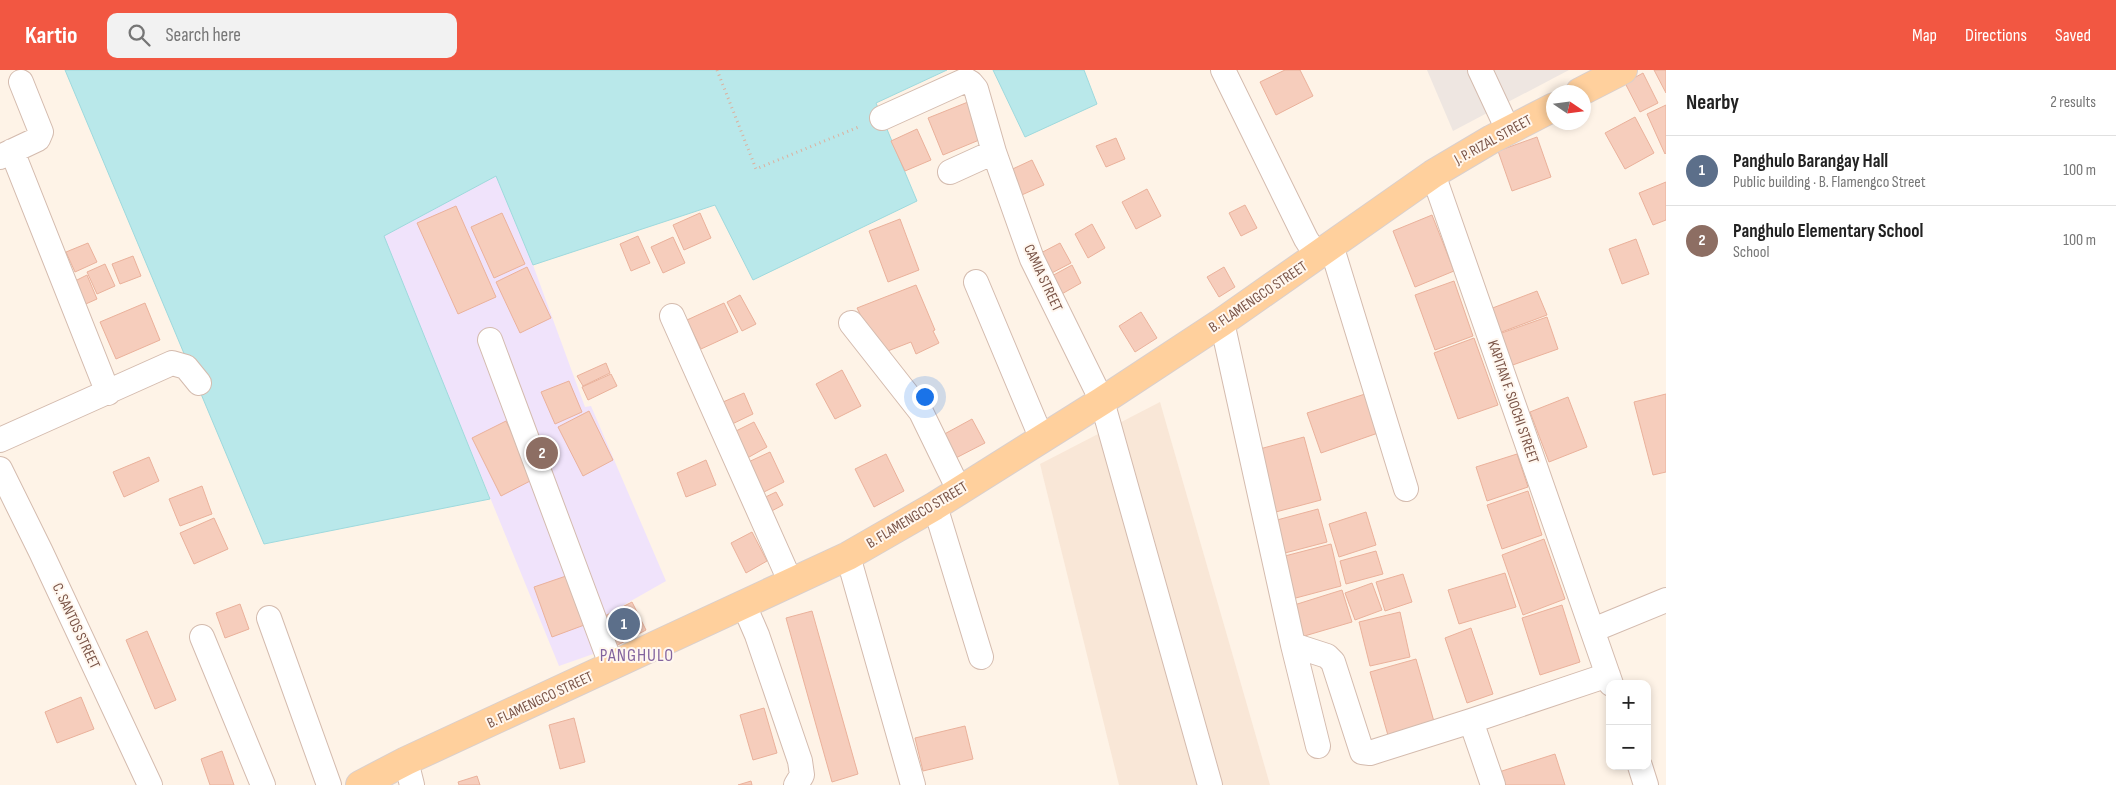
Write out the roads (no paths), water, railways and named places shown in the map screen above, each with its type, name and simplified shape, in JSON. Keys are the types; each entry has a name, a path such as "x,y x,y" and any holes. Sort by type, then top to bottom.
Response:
{"main road":[{"path":"1591,86 1623,70"},
{"name":"J. P. RIZAL STREET","path":"1433,174 1546,110"},
{"name":"B. FLAMENGCO STREET","path":"360,785 409,773 612,666 848,556 935,506 1222,322 1433,174"}],"street":[{"path":"1222,70 1306,239 1324,251 1406,489"},
{"path":"1480,70 1508,130"},
{"name":"CAMIA STREET","path":"882,118 966,80 971,82 976,88 994,152 1032,259 1102,400 1210,785"},
{"path":"21,82 41,132 38,139 6,154 108,393"},
{"path":"950,172 994,152"},
{"name":"KAPITAN F. SIOCHI STREET","path":"1433,174 1610,679"},
{"path":"976,282 1041,437"},
{"path":"672,316 790,583"},
{"path":"1222,322 1293,645 1318,746"},
{"path":"851,324 921,412 959,490"},
{"path":"490,340 612,666"},
{"path":"0,440 172,363 186,367 199,383"},
{"name":"C. SANTOS STREET","path":"0,469 150,785"},
{"path":"935,506 981,657"},
{"path":"848,556 913,785"},
{"path":"1593,630 1666,600"},
{"path":"744,605 757,635 800,761 802,775 796,785"},
{"path":"269,618 329,785"},
{"path":"202,637 263,785"},
{"path":"1293,645 1328,656 1333,662 1362,752 1366,754 1610,679"},
{"path":"1471,722 1492,785"},
{"path":"1641,770 1646,785"}],"water":[{"path":"65,70 947,70 876,103 917,201 753,280 715,205 533,265 496,176 384,236 490,499 264,544"},
{"path":"993,70 1084,70 1097,104 1025,137"}],"place":[{"name":"Panghulo Elementary School","path":"542,453"},
{"name":"Panghulo Barangay Hall","path":"624,624"}],"district":[{"name":"PANGHULO","path":"637,655"}]}
